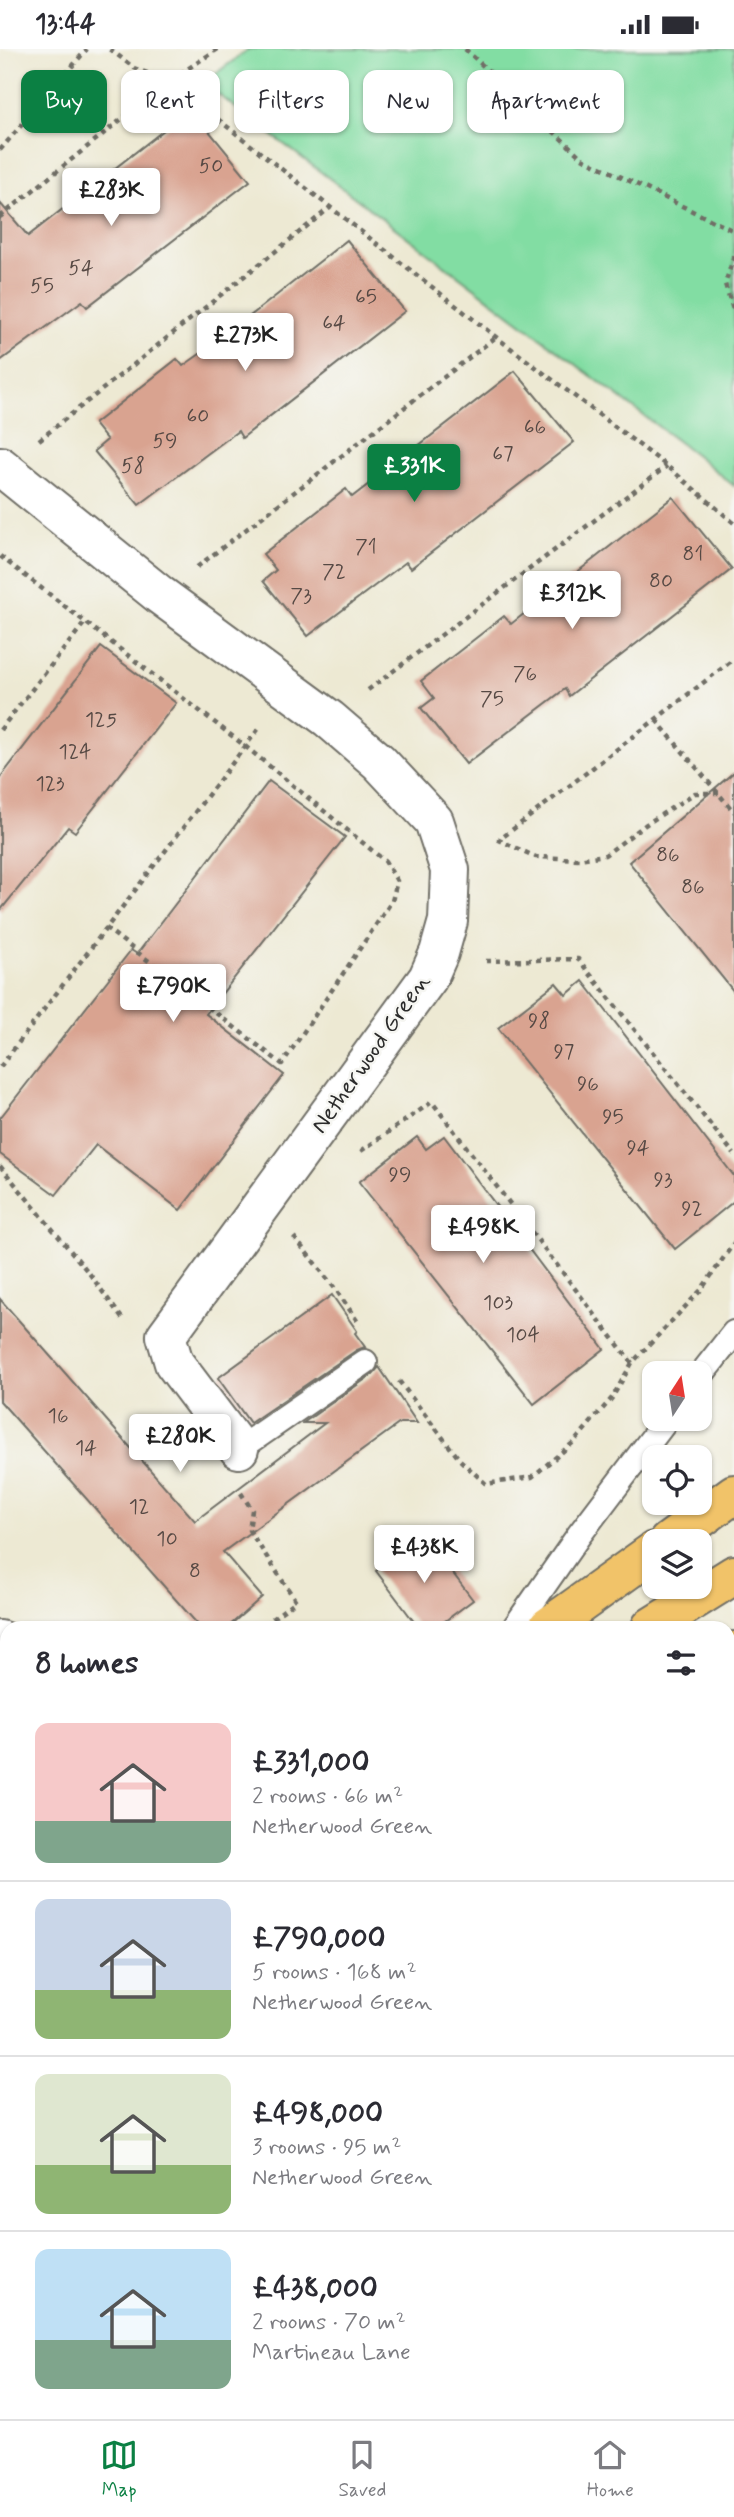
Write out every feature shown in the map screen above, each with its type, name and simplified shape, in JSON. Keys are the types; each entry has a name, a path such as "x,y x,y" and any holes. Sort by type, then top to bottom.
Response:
{"main road":[{"path":"686,1529 734,1494"},
{"path":"556,1621 642,1560"},
{"path":"661,1621 734,1575"}],"street":[{"name":"Netherwood Green","path":"2,467 160,595 329,719 379,762 434,821 450,870 448,921 439,954 428,978 316,1133 148,1328"},
{"path":"148,1328 174,1363 237,1466"}],"lane":[{"path":"712,1361 734,1333"},
{"path":"237,1466 365,1362"},
{"path":"519,1621 579,1535 658,1431"}],"path":[{"path":"0,150 87,49"},
{"path":"110,49 139,70"},
{"path":"186,70 218,49"},
{"path":"465,49 582,157 734,231"},
{"path":"0,218 121,120"},
{"path":"220,121 496,337 667,466 734,523"},
{"path":"2,467 331,207"},
{"path":"734,256 724,285 734,313"},
{"path":"160,595 496,337"},
{"path":"329,719 667,466"},
{"path":"0,556 245,746 385,861 397,881 392,901 282,1064 106,928"},
{"path":"0,730 86,621"},
{"path":"719,793 695,793 605,855 579,859 536,857 499,840 734,659"},
{"path":"0,1067 288,690"},
{"path":"656,720 734,812"},
{"path":"439,954 466,961 578,959 734,1154"},
{"path":"316,1133 351,1158 432,1102 632,1363"},
{"path":"0,1166 89,1273 148,1328"},
{"path":"460,1460 486,1483 532,1478 574,1442 612,1398 632,1363 701,1290 734,1243"},
{"path":"237,1466 252,1510 249,1530 296,1601 269,1621"}],"green space":[{"path":"249,49 734,49 734,486 269,133 349,133 349,70 234,70 234,106 220,96 220,70"}],"building":[{"path":"160,133 211,133 250,181 87,307 82,301 0,361 0,203 28,236"},
{"path":"347,240 405,311 242,438 238,431 139,505 94,451 107,440 94,424 177,359 183,366 217,342"},
{"path":"515,371 574,442 411,568 406,562 308,636 263,581 276,570 263,554 346,489 352,497"},
{"path":"673,497 732,569 569,696 565,689 466,764 421,708 434,698 421,681 504,616 511,624"},
{"path":"101,647 176,703 75,832 68,827 0,911 0,778"},
{"path":"734,772 734,992 629,862"},
{"path":"269,781 345,837 206,1014 284,1075 180,1210 96,1145 56,1195 0,1154 0,1118 131,950 137,954"},
{"path":"583,981 734,1176 734,1201 675,1249 498,1028 556,983 566,995"},
{"path":"444,1136 604,1349 534,1404 359,1182 417,1137 426,1149"},
{"path":"332,1295 365,1347 250,1423 218,1378"},
{"path":"0,1299 195,1521 325,1423 303,1423 379,1367 417,1423 400,1423 223,1552 262,1597 235,1621 195,1621 0,1401"},
{"path":"424,1535 473,1600 445,1621 414,1621 376,1571"}]}
